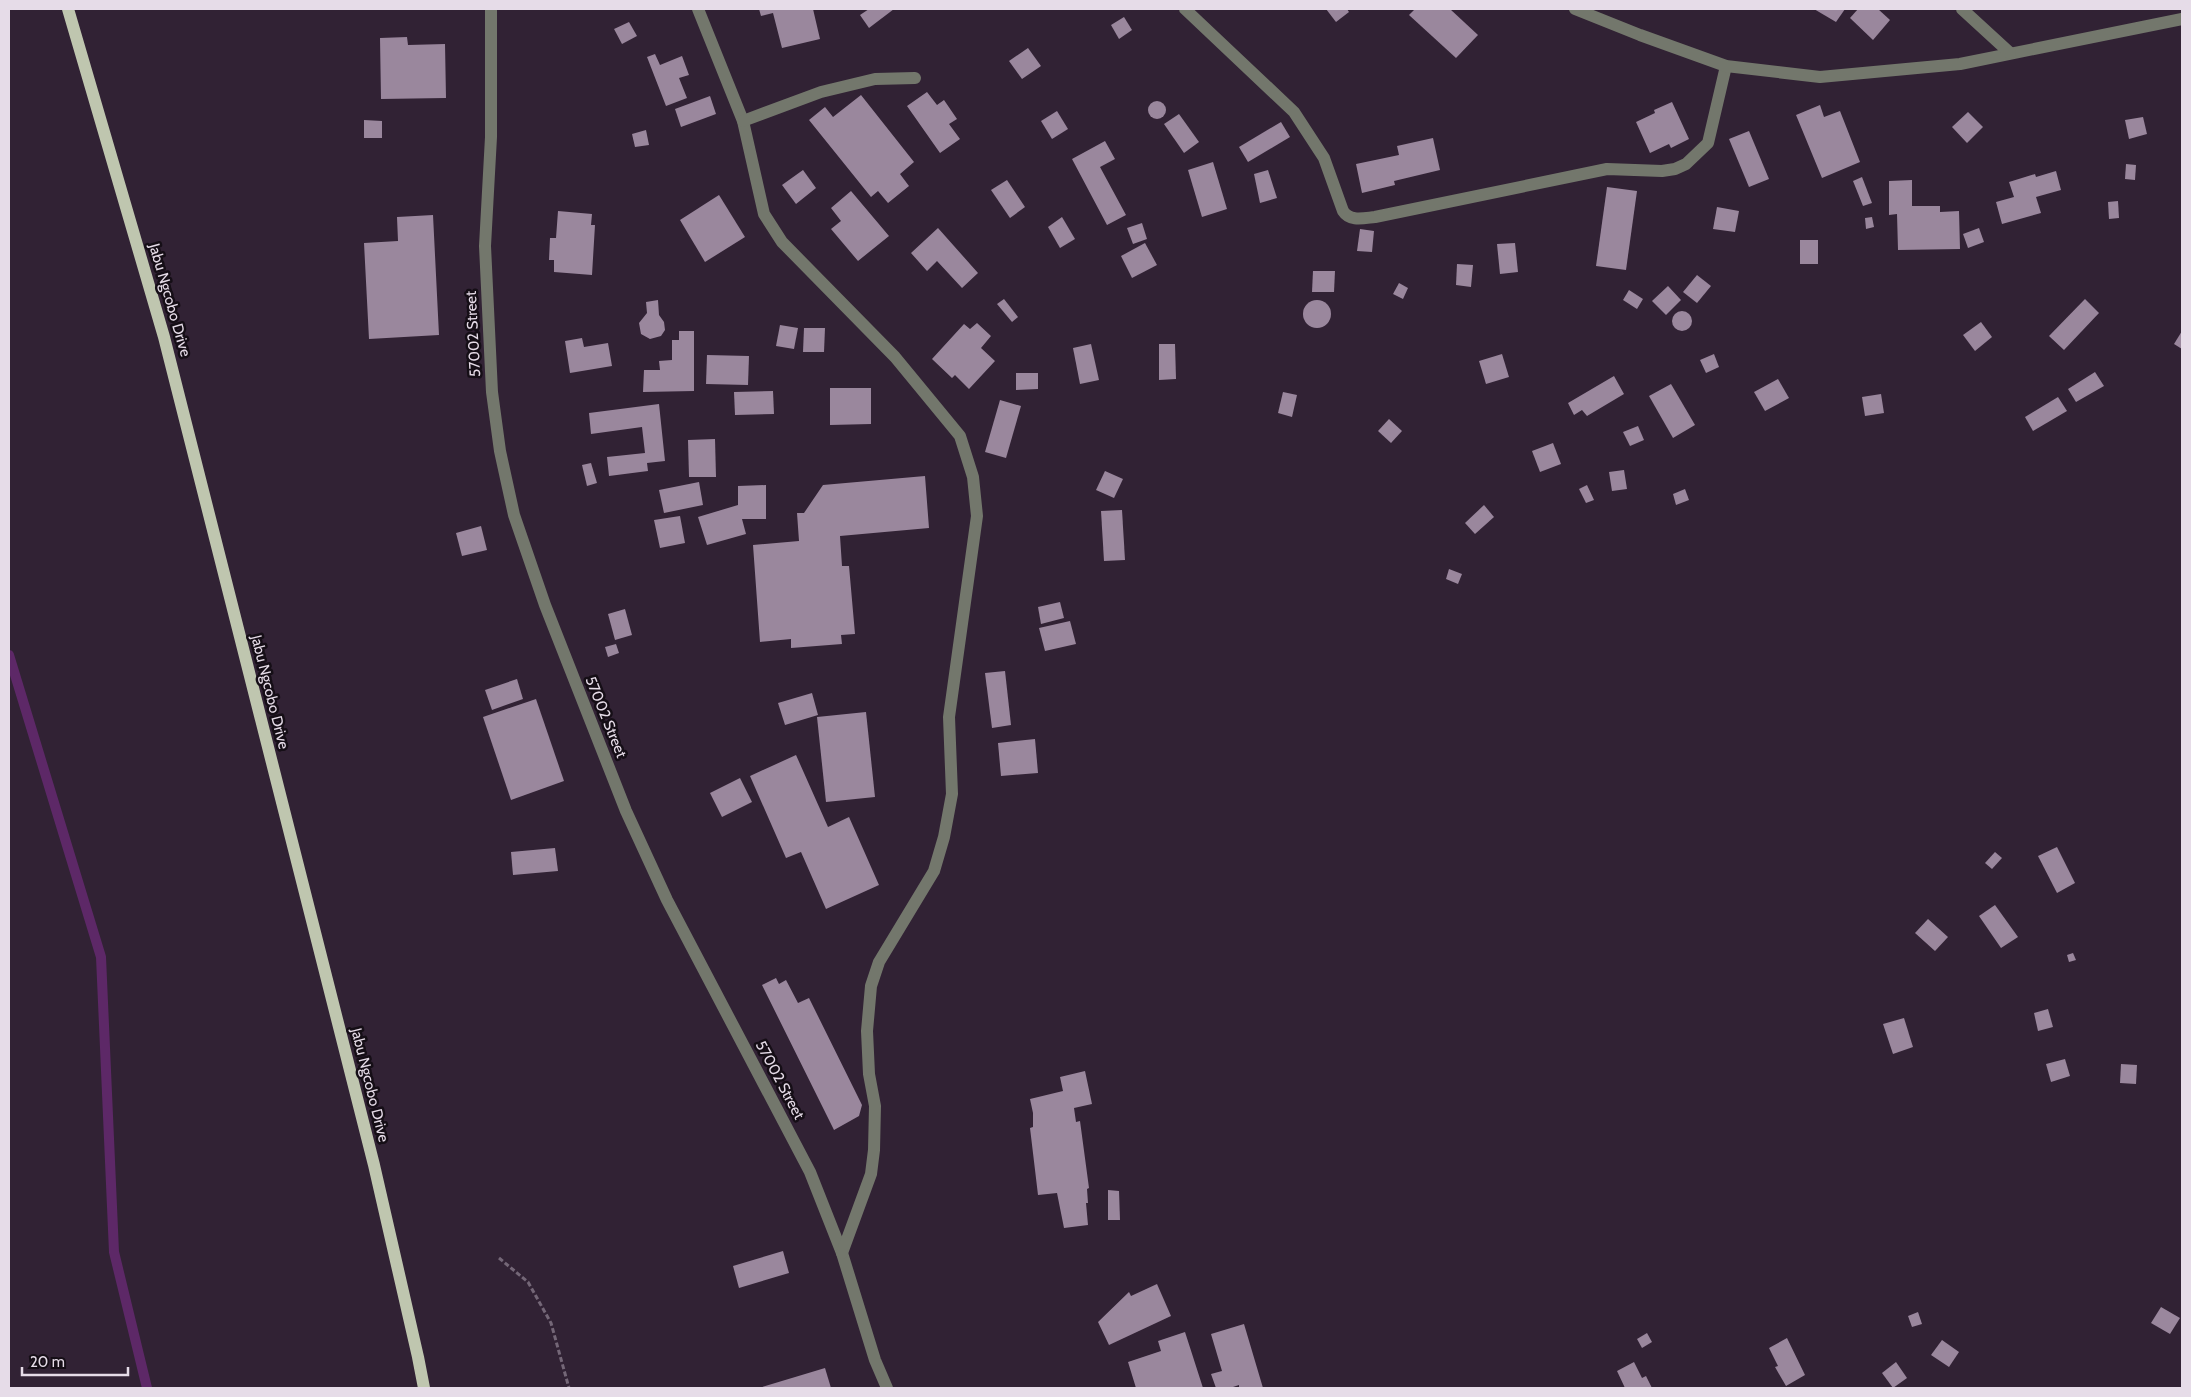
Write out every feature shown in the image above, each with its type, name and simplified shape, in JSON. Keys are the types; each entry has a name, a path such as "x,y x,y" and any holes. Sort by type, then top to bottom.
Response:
{"main road":[{"name":"Jabu Ngcobo Drive","path":"68,9 164,337 374,1165 424,1388"}],"street":[{"name":"57002 Street","path":"491,9 491,137 485,246 492,392 500,451 514,515 551,623 626,811 667,900 810,1172 842,1253 875,1360 887,1388"},
{"path":"698,9 743,121 764,214 782,242 895,357 960,436 973,477 977,516 949,717 952,794 944,837 934,871 879,962 871,986 867,1031 869,1074 875,1106 874,1150 870,1174 842,1253"},
{"path":"1185,9 1294,112 1324,158 1342,211 1354,218 1375,217 1607,169 1662,170 1680,167 1690,161 1708,143 1726,66"},
{"path":"1575,9 1640,36 1726,66 1820,77 1960,64 2182,19"},
{"path":"1962,9 2010,53"},
{"path":"743,121 821,92 875,79 916,78"}],"path":[{"path":"499,1258 528,1282 552,1323 569,1388"}],"building":[{"path":"759,9 813,9 820,39 782,48 773,13 761,16"},
{"path":"869,9 894,9 869,28 860,15"},
{"path":"1326,9 1347,9 1349,12 1336,22"},
{"path":"1415,9 1450,9 1478,35 1456,58 1409,15"},
{"path":"1814,9 1845,9 1836,22"},
{"path":"1858,9 1878,9 1890,20 1873,40 1850,18"},
{"path":"1124,17 1132,30 1119,39 1111,25"},
{"path":"629,22 637,36 622,44 614,29"},
{"path":"407,37 408,45 445,44 446,98 381,99 380,38"},
{"path":"1028,48 1041,66 1022,79 1009,61"},
{"path":"655,54 660,65 682,56 689,75 679,78 687,98 666,106 647,57"},
{"path":"927,92 937,105 944,100 957,119 949,124 960,139 940,153 907,106"},
{"path":"861,95 914,162 900,174 909,186 888,203 878,191 871,197 809,120 825,107 833,117"},
{"path":"710,96 716,114 681,127 675,109"},
{"path":"1153,101 1161,101 1166,106 1164,117 1153,119 1148,114 1148,106"},
{"path":"1672,102 1689,139 1671,148 1669,144 1650,153 1636,122 1655,113 1654,110"},
{"path":"1820,105 1824,117 1840,111 1860,162 1822,178 1796,115"},
{"path":"1057,111 1068,129 1052,139 1041,121"},
{"path":"1968,112 1983,127 1967,143 1952,127"},
{"path":"1179,114 1199,142 1184,153 1164,124"},
{"path":"2143,117 2147,134 2129,139 2125,120"},
{"path":"364,120 382,121 382,138 364,138"},
{"path":"1281,122 1290,137 1248,162 1239,147"},
{"path":"646,130 649,145 635,147 632,134"},
{"path":"1749,131 1769,179 1749,187 1729,139"},
{"path":"1433,138 1440,170 1394,181 1395,185 1362,193 1356,164 1399,155 1397,146"},
{"path":"1105,141 1115,159 1100,167 1126,215 1107,225 1072,159"},
{"path":"1213,162 1227,209 1202,217 1188,170"},
{"path":"2126,164 2136,165 2135,180 2125,179"},
{"path":"803,170 816,188 796,204 782,185"},
{"path":"1268,170 1277,198 1260,203 1254,174"},
{"path":"2056,171 2061,190 2036,197 2041,213 2002,224 1996,202 2014,197 2009,182 2035,174 2036,177"},
{"path":"1862,177 1872,203 1863,206 1853,181"},
{"path":"1007,180 1025,207 1010,218 991,190"},
{"path":"1912,180 1912,206 1940,206 1940,212 1959,211 1960,249 1898,250 1897,214 1889,215 1889,181"},
{"path":"1607,187 1637,191 1626,270 1596,266"},
{"path":"851,191 889,236 858,261 831,229 841,221 831,208"},
{"path":"719,195 745,237 705,262 680,220"},
{"path":"2118,201 2119,218 2109,219 2108,202"},
{"path":"1717,207 1739,211 1735,232 1713,229"},
{"path":"558,211 592,214 591,225 595,225 592,275 554,272 554,260 549,260 550,238 556,238"},
{"path":"433,215 439,335 369,339 364,243 398,241 397,217"},
{"path":"1062,217 1075,239 1060,248 1048,227"},
{"path":"1872,217 1874,227 1866,229 1865,218"},
{"path":"1142,223 1147,239 1133,244 1127,228"},
{"path":"938,228 978,273 962,288 937,261 927,271 911,253"},
{"path":"1979,228 1984,242 1968,248 1963,234"},
{"path":"1360,229 1374,231 1372,252 1357,251"},
{"path":"1800,240 1818,240 1818,264 1800,264"},
{"path":"1145,243 1157,265 1132,278 1121,256"},
{"path":"1515,243 1518,272 1500,274 1497,244"},
{"path":"1457,264 1473,265 1471,287 1456,285"},
{"path":"1313,271 1335,271 1334,292 1312,292"},
{"path":"1697,275 1711,286 1697,303 1683,292"},
{"path":"1399,283 1408,288 1403,299 1393,294"},
{"path":"1668,286 1681,300 1666,315 1652,301"},
{"path":"1629,290 1643,299 1637,309 1623,300"},
{"path":"1004,299 1018,317 1012,322 997,304"},
{"path":"2085,299 2099,313 2064,350 2049,336"},
{"path":"658,300 659,315 664,322 665,330 661,336 650,339 641,334 639,323 647,313 646,302"},
{"path":"1317,300 1327,304 1331,314 1327,324 1317,328 1307,324 1303,314 1307,304"},
{"path":"1682,311 1689,314 1692,321 1689,328 1682,331 1675,328 1672,321 1675,314"},
{"path":"1981,322 1992,337 1975,351 1963,335"},
{"path":"977,323 991,336 981,348 995,361 969,389 955,375 952,378 932,359 964,324 970,329"},
{"path":"780,325 798,328 794,349 776,346"},
{"path":"804,328 825,328 824,352 803,352"},
{"path":"679,331 694,331 694,391 643,392 644,370 660,370 659,361 672,360 672,340 679,340"},
{"path":"2182,331 2182,349 2174,344"},
{"path":"582,338 584,347 608,343 612,366 570,373 565,341"},
{"path":"1091,344 1099,380 1080,384 1073,348"},
{"path":"1159,344 1175,344 1176,379 1159,380"},
{"path":"1502,354 1509,377 1486,384 1479,361"},
{"path":"1714,354 1719,367 1706,373 1700,360"},
{"path":"707,355 749,356 748,385 706,384"},
{"path":"2095,372 2104,386 2076,402 2068,389"},
{"path":"1016,373 1038,373 1038,389 1016,390"},
{"path":"1614,376 1624,394 1587,416 1582,410 1574,415 1568,403"},
{"path":"1778,379 1789,398 1765,411 1754,392"},
{"path":"1671,384 1695,425 1673,438 1649,396"},
{"path":"830,388 871,388 871,424 830,425"},
{"path":"773,391 774,414 735,415 734,392"},
{"path":"1283,392 1297,395 1292,417 1278,413"},
{"path":"1881,394 1884,413 1865,416 1862,397"},
{"path":"2058,397 2067,411 2033,431 2025,417"},
{"path":"1000,400 1021,406 1006,458 985,452"},
{"path":"659,404 665,461 647,463 648,471 609,476 607,457 645,453 642,427 591,434 589,413"},
{"path":"1389,419 1402,431 1391,443 1378,431"},
{"path":"1638,426 1644,440 1630,446 1623,432"},
{"path":"715,439 716,477 689,477 688,440"},
{"path":"1553,443 1561,464 1540,472 1532,451"},
{"path":"591,463 597,483 587,486 582,465"},
{"path":"1624,470 1627,489 1612,491 1609,472"},
{"path":"1105,471 1123,479 1114,498 1096,490"},
{"path":"925,476 929,528 840,536 842,566 849,566 855,634 841,635 842,644 791,648 791,639 760,642 753,545 799,541 797,513 804,513 823,485"},
{"path":"699,482 703,505 664,513 659,490"},
{"path":"766,485 766,519 742,519 746,534 707,545 698,517 738,505 738,486"},
{"path":"1587,485 1594,500 1586,503 1579,489"},
{"path":"1685,489 1689,500 1676,505 1673,494"},
{"path":"1484,505 1494,517 1475,534 1465,523"},
{"path":"1122,510 1125,560 1104,561 1101,511"},
{"path":"680,516 685,543 660,548 654,520"},
{"path":"481,526 487,550 462,556 456,533"},
{"path":"1449,569 1462,574 1458,584 1446,579"},
{"path":"1060,602 1064,618 1041,624 1038,607"},
{"path":"625,609 632,635 615,640 608,614"},
{"path":"1070,621 1076,644 1045,651 1039,628"},
{"path":"616,644 619,653 608,657 605,647"},
{"path":"1005,671 1011,725 992,728 985,673"},
{"path":"517,679 523,699 492,710 485,690"},
{"path":"812,693 818,715 785,725 778,703"},
{"path":"536,699 564,781 511,800 483,717"},
{"path":"866,712 875,797 826,802 817,717"},
{"path":"1035,739 1038,773 1001,776 998,743"},
{"path":"796,755 828,827 849,817 879,885 826,909 801,852 786,858 750,776"},
{"path":"740,778 752,802 722,817 710,793"},
{"path":"2057,847 2075,883 2057,893 2038,856"},
{"path":"555,848 558,871 513,875 511,852"},
{"path":"1995,852 2002,858 1992,869 1985,863"},
{"path":"1995,905 2018,937 2001,948 1979,916"},
{"path":"1928,919 1948,937 1935,951 1915,933"},
{"path":"2073,953 2076,960 2069,962 2067,955"},
{"path":"776,978 779,984 786,980 798,1003 809,998 862,1105 859,1116 834,1130 762,985"},
{"path":"2048,1009 2053,1027 2038,1031 2034,1013"},
{"path":"1904,1018 1913,1047 1893,1054 1883,1024"},
{"path":"2065,1059 2070,1076 2051,1082 2046,1064"},
{"path":"2121,1064 2137,1065 2136,1084 2120,1083"},
{"path":"1085,1071 1092,1104 1074,1108 1076,1122 1080,1121 1089,1188 1087,1189 1088,1203 1086,1203 1088,1225 1064,1228 1057,1193 1038,1195 1030,1128 1033,1127 1033,1113 1030,1099 1063,1091 1060,1077"},
{"path":"1108,1190 1119,1191 1120,1220 1108,1220"},
{"path":"783,1251 789,1273 739,1288 733,1266"},
{"path":"1157,1284 1171,1316 1109,1345 1098,1322 1129,1292 1131,1296"},
{"path":"2161,1307 2180,1318 2170,1334 2151,1323"},
{"path":"1918,1312 1922,1324 1912,1327 1908,1316"},
{"path":"1244,1324 1263,1388 1239,1388 1239,1385 1230,1388 1216,1388 1211,1374 1222,1371 1211,1334"},
{"path":"1185,1332 1203,1388 1136,1388 1128,1362 1161,1351 1158,1341"},
{"path":"1647,1333 1652,1342 1642,1348 1637,1339"},
{"path":"1787,1338 1805,1375 1786,1386 1775,1367 1778,1366 1769,1348"},
{"path":"1942,1340 1959,1352 1949,1367 1931,1355"},
{"path":"1634,1362 1642,1378 1646,1376 1652,1388 1625,1388 1617,1371"},
{"path":"1896,1362 1907,1378 1893,1388 1882,1373"},
{"path":"825,1368 831,1388 759,1388"}],"waterway":[{"path":"9,655 101,957 114,1252 147,1388"}]}
